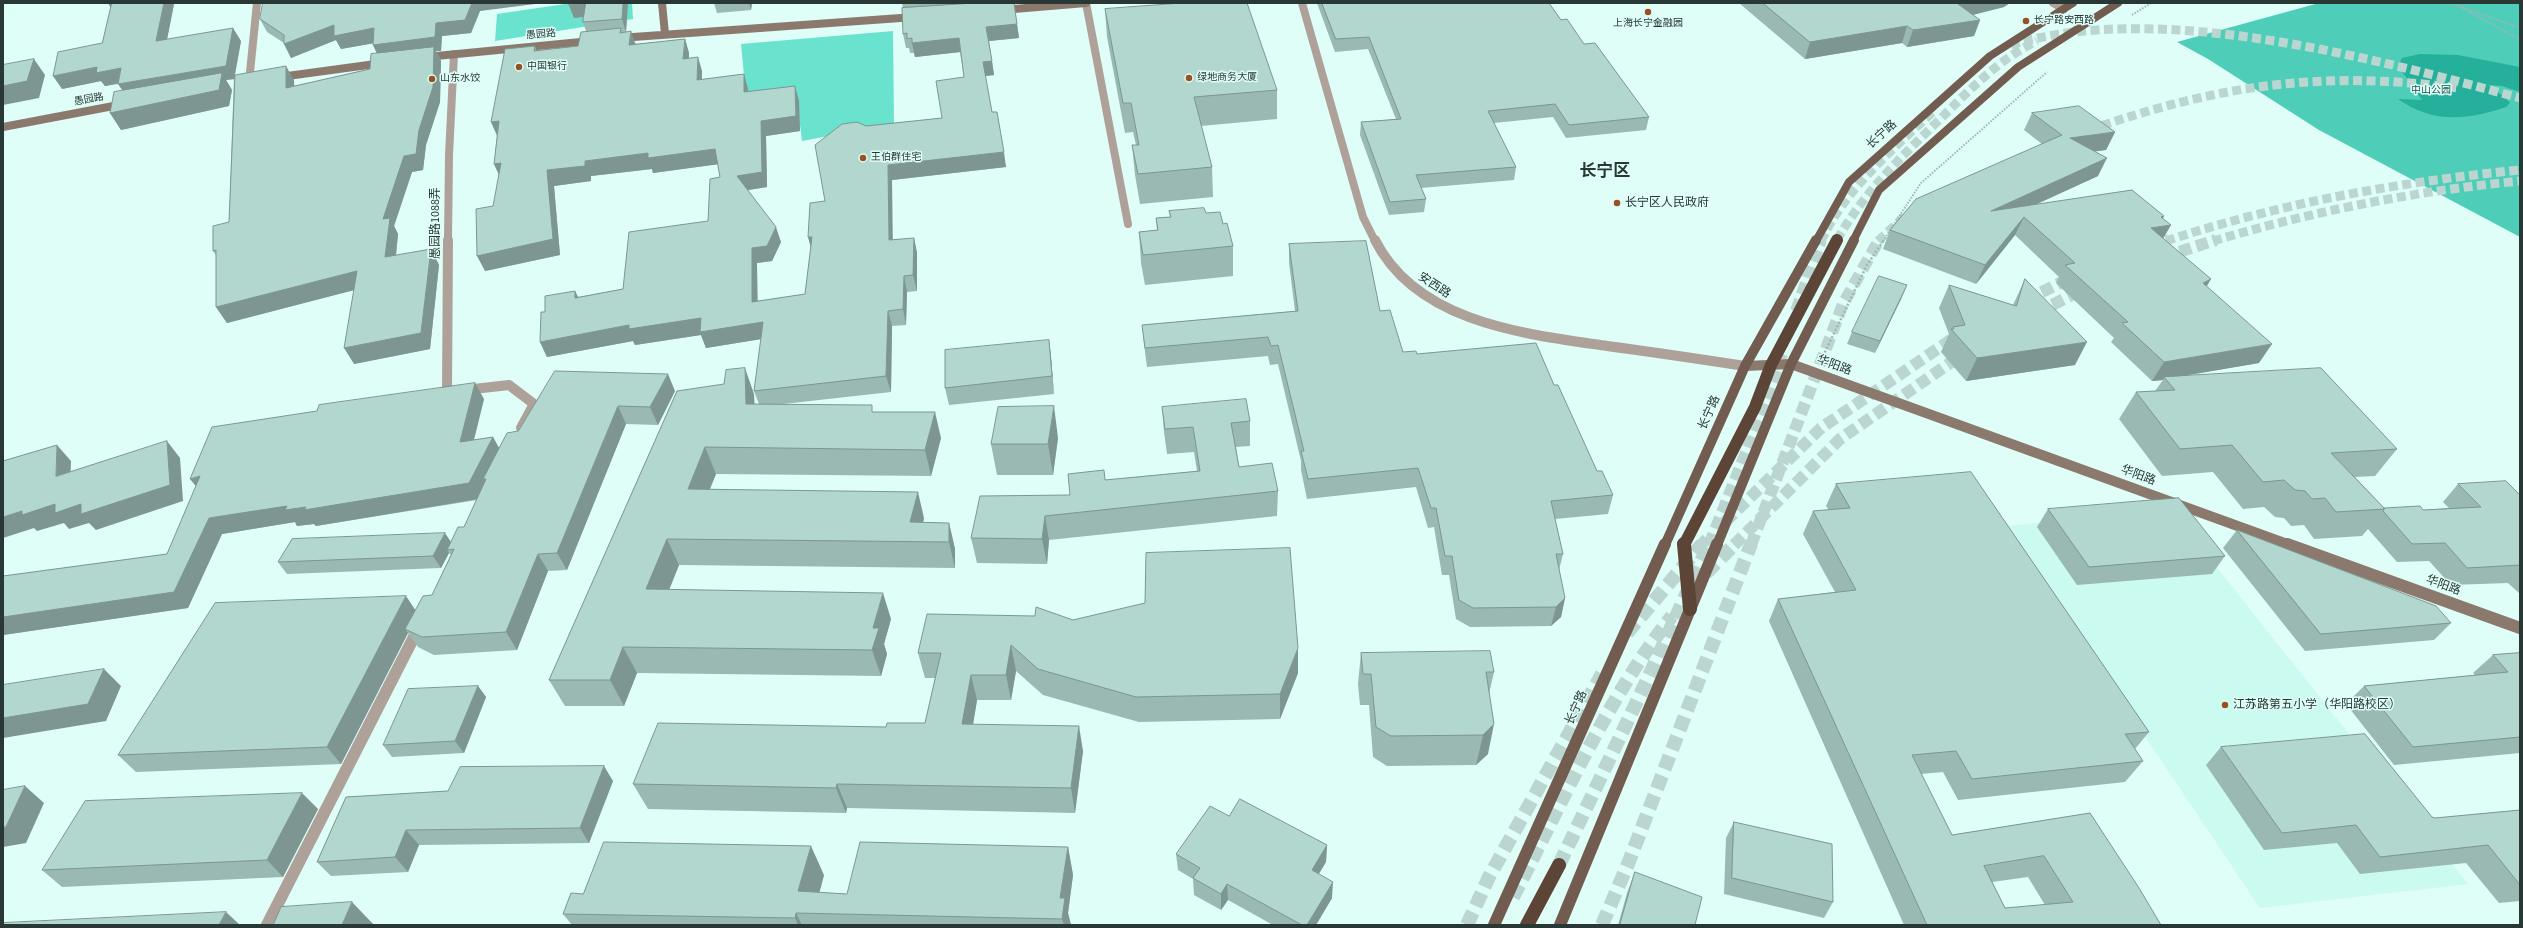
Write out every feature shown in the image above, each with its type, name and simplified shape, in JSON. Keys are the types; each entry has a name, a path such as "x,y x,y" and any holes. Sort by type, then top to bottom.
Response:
{"highway":[{"path":"1690,609 1684,543 1755,407 1771,365 1806,302 1837,240"},
{"path":"1527,925 1559,865"}],"main road":[{"path":"662,3 665,34"},
{"path":"994,10 1038,5 1086,3"},
{"name":"长宁路","path":"1494,925 1746,366 1849,182 1990,56 2073,3"},
{"path":"1560,925 1791,364 1879,190 2018,67 2118,3"},
{"path":"609,39 926,16"},
{"name":"愚园路","path":"416,59 601,40"},
{"path":"271,78 393,62"},
{"path":"241,83 253,81"},
{"name":"愚园路","path":"3,127 133,102"},
{"name":"华阳路","path":"1746,366 1791,364 1815,372 2520,628"}],"street":[{"path":"253,81 257,3"},
{"path":"1086,3 1128,224"},
{"name":"安西路","path":"1302,3 1363,217 1370,235 1382,257 1401,278 1424,296 1449,310 1478,321 1563,340 1746,366"},
{"path":"2053,3 2064,9"},
{"name":"愚园路1088弄","path":"454,54 449,156 447,392 509,386 534,404 516,439"},
{"path":"267,925 422,622"}],"path":[{"path":"2131,15 2150,3"},
{"path":"2450,3 2520,28"},
{"path":"2459,6 2495,28 2520,40"},
{"path":"1815,372 1867,265 1921,183 2047,71"}],"shaded area":[{"path":"572,3 632,3 633,19 495,41 497,14"},
{"path":"893,31 894,124 802,141 798,108 746,96 741,44"},
{"path":"2420,54 2458,55 2520,67 2520,92 2502,86 2488,85 2506,98 2510,103 2506,107 2478,115 2464,117 2437,116 2424,113 2398,99 2422,100 2398,66 2402,58"},
{"name":"江苏路第五小学（华阳路校区）","path":"2172,511 2468,884 2260,908 2004,526"}],"green space":[{"name":"中山公园","path":"2319,3 2520,3 2520,237 2319,130 2208,59 2177,42"}],"building":[{"path":"112,3 164,3 156,41 233,28 226,66 118,84 121,68 96,73 97,67 53,76 58,52 102,43"},
{"path":"263,3 472,3 465,20 436,23 435,37 373,45 374,28 334,36 334,25 284,44 284,35 260,19"},
{"path":"570,3 586,3 569,5"},
{"path":"586,3 623,3 622,19 583,22"},
{"path":"975,3 1014,3 1017,24 986,27 992,61 983,62 992,112 997,112 1004,152 888,165 889,240 914,238 913,275 904,276 903,309 888,311 886,376 754,391 763,322 700,332 701,318 629,329 629,325 540,342 541,312 545,312 545,296 575,291 575,298 623,289 629,232 708,221 710,179 720,177 715,149 648,158 648,153 585,161 585,166 547,170 553,239 477,256 476,209 493,206 501,163 494,164 499,121 491,122 505,49 535,46 534,51 578,46 581,32 621,28 620,33 631,31 629,45 685,39 683,59 698,57 697,80 744,74 744,92 795,86 796,116 761,121 762,172 737,176 776,227 767,246 752,248 752,302 805,294 812,237 808,237 810,203 825,201 815,145 842,124 857,122 866,126 942,118 936,81 964,77 959,38 912,43 912,38 907,39 907,33 903,34 902,8"},
{"name":"绿地商务大厦","path":"1182,3 1247,3 1277,90 1194,97 1212,167 1138,174 1132,145 1139,145 1131,103 1123,103 1105,9"},
{"path":"1322,3 1549,3 1561,20 1567,19 1584,44 1595,43 1649,117 1569,125 1555,104 1488,111 1516,167 1416,175 1426,199 1390,202 1361,122 1401,119 1369,37 1336,39"},
{"path":"1763,3 1962,3 1958,4 1980,20 1913,30 1907,26 1810,42"},
{"path":"434,47 433,87 419,130 416,154 404,156 383,219 390,218 385,257 431,249 421,333 344,348 357,271 216,307 216,250 213,251 213,226 229,222 235,75 286,66 286,88 370,69 371,54"},
{"path":"34,59 27,81 3,86 3,65"},
{"path":"222,73 219,90 110,113 114,92"},
{"path":"2079,106 2115,132 2070,138 2107,158 1991,211 2132,190 2164,216 2161,217 2171,225 2151,228 2211,279 2203,283 2272,344 2164,362 2122,323 2128,322 2065,265 2075,263 2024,217 1985,265 1890,230 1916,199 2062,135 2032,113"},
{"path":"1204,208 1206,213 1220,212 1223,224 1227,223 1233,246 1143,255 1139,232 1158,230 1156,218 1171,217 1169,211"},
{"path":"1366,241 1380,311 1390,310 1403,352 1416,351 1417,354 1536,343 1554,385 1558,385 1597,471 1602,471 1613,495 1551,501 1563,554 1556,554 1565,598 1556,607 1473,608 1459,600 1452,556 1445,556 1436,508 1431,508 1418,468 1308,479 1301,451 1304,451 1278,345 1271,346 1268,337 1145,348 1142,325 1298,311 1289,244"},
{"path":"1879,276 1907,285 1880,341 1852,332"},
{"path":"2025,279 2087,342 1977,358 1951,329 1954,329 1953,327 1965,325 1949,285 2016,306"},
{"path":"1049,340 1052,376 945,388 945,350"},
{"path":"745,368 746,404 872,405 872,412 935,412 925,450 705,447 688,489 918,492 910,522 949,523 949,542 667,539 646,589 883,593 873,628 879,628 872,650 623,647 610,680 549,680 677,391 724,384 726,370"},
{"path":"2321,368 2397,449 2331,453 2385,509 2336,512 2325,498 2312,499 2305,491 2295,490 2284,480 2263,482 2232,445 2180,449 2136,392 2175,390 2164,377"},
{"path":"555,371 668,374 650,407 618,406 557,553 538,554 506,632 422,637 405,629 423,596 432,595 454,549 447,550 458,527 464,527 486,479 483,479 507,433 518,431"},
{"path":"475,383 460,442 493,437 469,483 304,510 306,507 285,510 287,506 209,518 174,592 3,617 3,576 167,554 200,476 190,479 212,427 317,411 319,405"},
{"path":"1246,399 1250,421 1231,423 1239,467 1272,463 1278,491 1045,516 1042,539 971,538 980,496 1070,495 1068,474 1104,470 1105,480 1200,471 1193,427 1165,429 1162,407"},
{"path":"1054,406 1048,444 991,444 998,407"},
{"path":"167,441 170,485 81,514 81,504 55,513 55,504 22,515 22,511 3,517 3,461 57,445 56,476"},
{"path":"1971,472 2149,732 2125,734 2143,761 1972,779 1956,751 1912,755 1952,835 2090,813 2139,888 2161,925 1927,925 1778,599 1856,590 1813,511 1850,508 1836,484","holes":["2044,856 2073,902 2005,908 1984,866"]},
{"path":"2506,481 2520,495 2520,565 2467,568 2445,543 2412,544 2383,511 2384,508 2420,506 2423,510 2481,507 2458,484"},
{"path":"2179,498 2225,556 2089,567 2048,509"},
{"path":"2237,530 2436,606 2451,623 2321,634"},
{"path":"445,533 433,556 278,562 292,539"},
{"path":"1290,548 1298,648 1280,694 1136,697 1038,669 1011,645 1006,675 971,675 962,724 1079,726 1071,788 837,784 836,788 633,784 658,723 886,727 887,723 925,723 941,653 918,653 927,614 1035,616 1036,607 1073,620 1145,603 1146,553"},
{"path":"406,596 327,747 118,755 215,603"},
{"path":"1490,651 1494,672 1486,672 1494,724 1483,735 1391,736 1376,727 1371,674 1363,674 1361,653"},
{"path":"2520,653 2520,737 2413,747 2364,686 2508,672 2493,655"},
{"path":"104,669 88,704 3,718 3,685"},
{"path":"478,686 455,741 383,745 408,689"},
{"path":"2365,734 2432,817 2435,818 2520,810 2520,885 2488,845 2380,857 2356,825 2282,833 2221,747"},
{"path":"604,766 580,828 406,830 395,857 317,862 346,797 448,791 460,767"},
{"path":"25,786 6,827 3,827 3,790"},
{"path":"302,793 267,860 42,870 85,801"},
{"path":"1240,799 1327,845 1312,870 1333,882 1307,925 1302,925 1227,884 1221,894 1193,878 1200,868 1176,854 1210,806 1229,816"},
{"path":"1734,822 1832,844 1833,902 1732,878"},
{"path":"604,842 811,846 798,891 847,894 860,842 1068,847 1060,898 1065,898 1062,919 796,913 795,918 563,914 571,893 583,894"},
{"path":"1635,872 1702,897 1695,925 1620,925"},
{"path":"352,902 342,925 273,925 281,907"},
{"path":"226,912 219,925 3,925 3,923"}],"tunnel":[{"path":"2011,45 2069,33 2132,29 2198,31 2266,40 2333,52 2462,82 2520,98"},
{"path":"1837,240 1858,207 1882,178 1909,150 1996,67 2009,57 2037,41"},
{"path":"2089,130 2182,102 2227,92 2271,85 2361,81 2408,83 2458,88"},
{"path":"1821,241 1831,222 1857,187 1887,155 1935,110"},
{"path":"2166,241 2253,216 2341,196 2430,181 2520,170"},
{"path":"2213,241 2289,220 2403,196 2520,181"},
{"path":"1879,240 1905,216"},
{"path":"1796,311 1821,240"},
{"path":"1781,468 1843,304 1879,240"},
{"path":"2150,246 2169,240"},
{"path":"2163,257 2216,240"},
{"path":"2026,300 2072,277"},
{"path":"2037,313 2083,289"},
{"path":"1781,468 1821,428 1958,335"},
{"path":"1709,545 1759,420 1782,354"},
{"path":"1761,518 1840,439 1963,354"},
{"path":"1725,522 1781,468"},
{"path":"1761,518 1781,468"},
{"path":"1706,573 1761,518"},
{"path":"1751,545 1761,518"},
{"path":"1702,544 1707,539"},
{"path":"1627,633 1702,544"},
{"path":"1559,865 1649,676 1709,544"},
{"path":"1602,925 1628,864 1751,544"},
{"path":"1513,897 1586,752 1606,716 1649,647 1672,616"},
{"path":"1467,925 1489,877 1602,674"}],"place":[{"name":"上海长宁金融园","path":"1648,12"},
{"name":"长宁路安西路","path":"2026,21"},
{"name":"中国银行","path":"519,67"},
{"name":"绿地商务大厦","path":"1189,78"},
{"name":"山东水饺","path":"432,79"},
{"name":"王伯群住宅","path":"863,158"},
{"name":"长宁区人民政府","path":"1617,203"},
{"name":"江苏路第五小学（华阳路校区）","path":"2225,705"}],"district":[{"name":"长宁区","path":"1605,172"}]}
